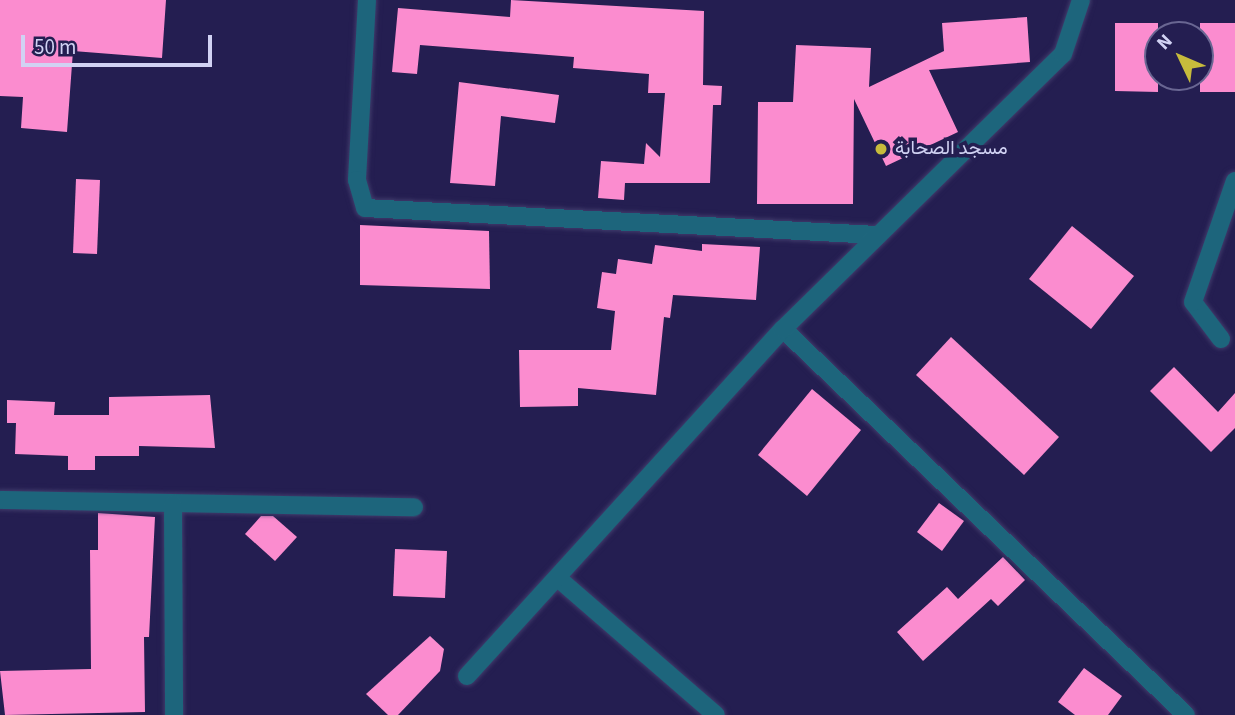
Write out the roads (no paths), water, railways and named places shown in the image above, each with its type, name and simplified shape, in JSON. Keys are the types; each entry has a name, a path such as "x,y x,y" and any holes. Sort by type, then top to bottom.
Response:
{"street":[{"path":"367,0 357,180 365,208 876,235"},
{"path":"467,676 560,580 783,329 1063,54 1081,0"},
{"path":"1221,339 1193,302 1235,181"},
{"path":"783,329 1186,715"},
{"path":"0,500 414,507"},
{"path":"173,504 174,715"},
{"path":"560,580 716,715"}],"place":[{"name":"مسجد الصحابة","path":"881,149"}]}
